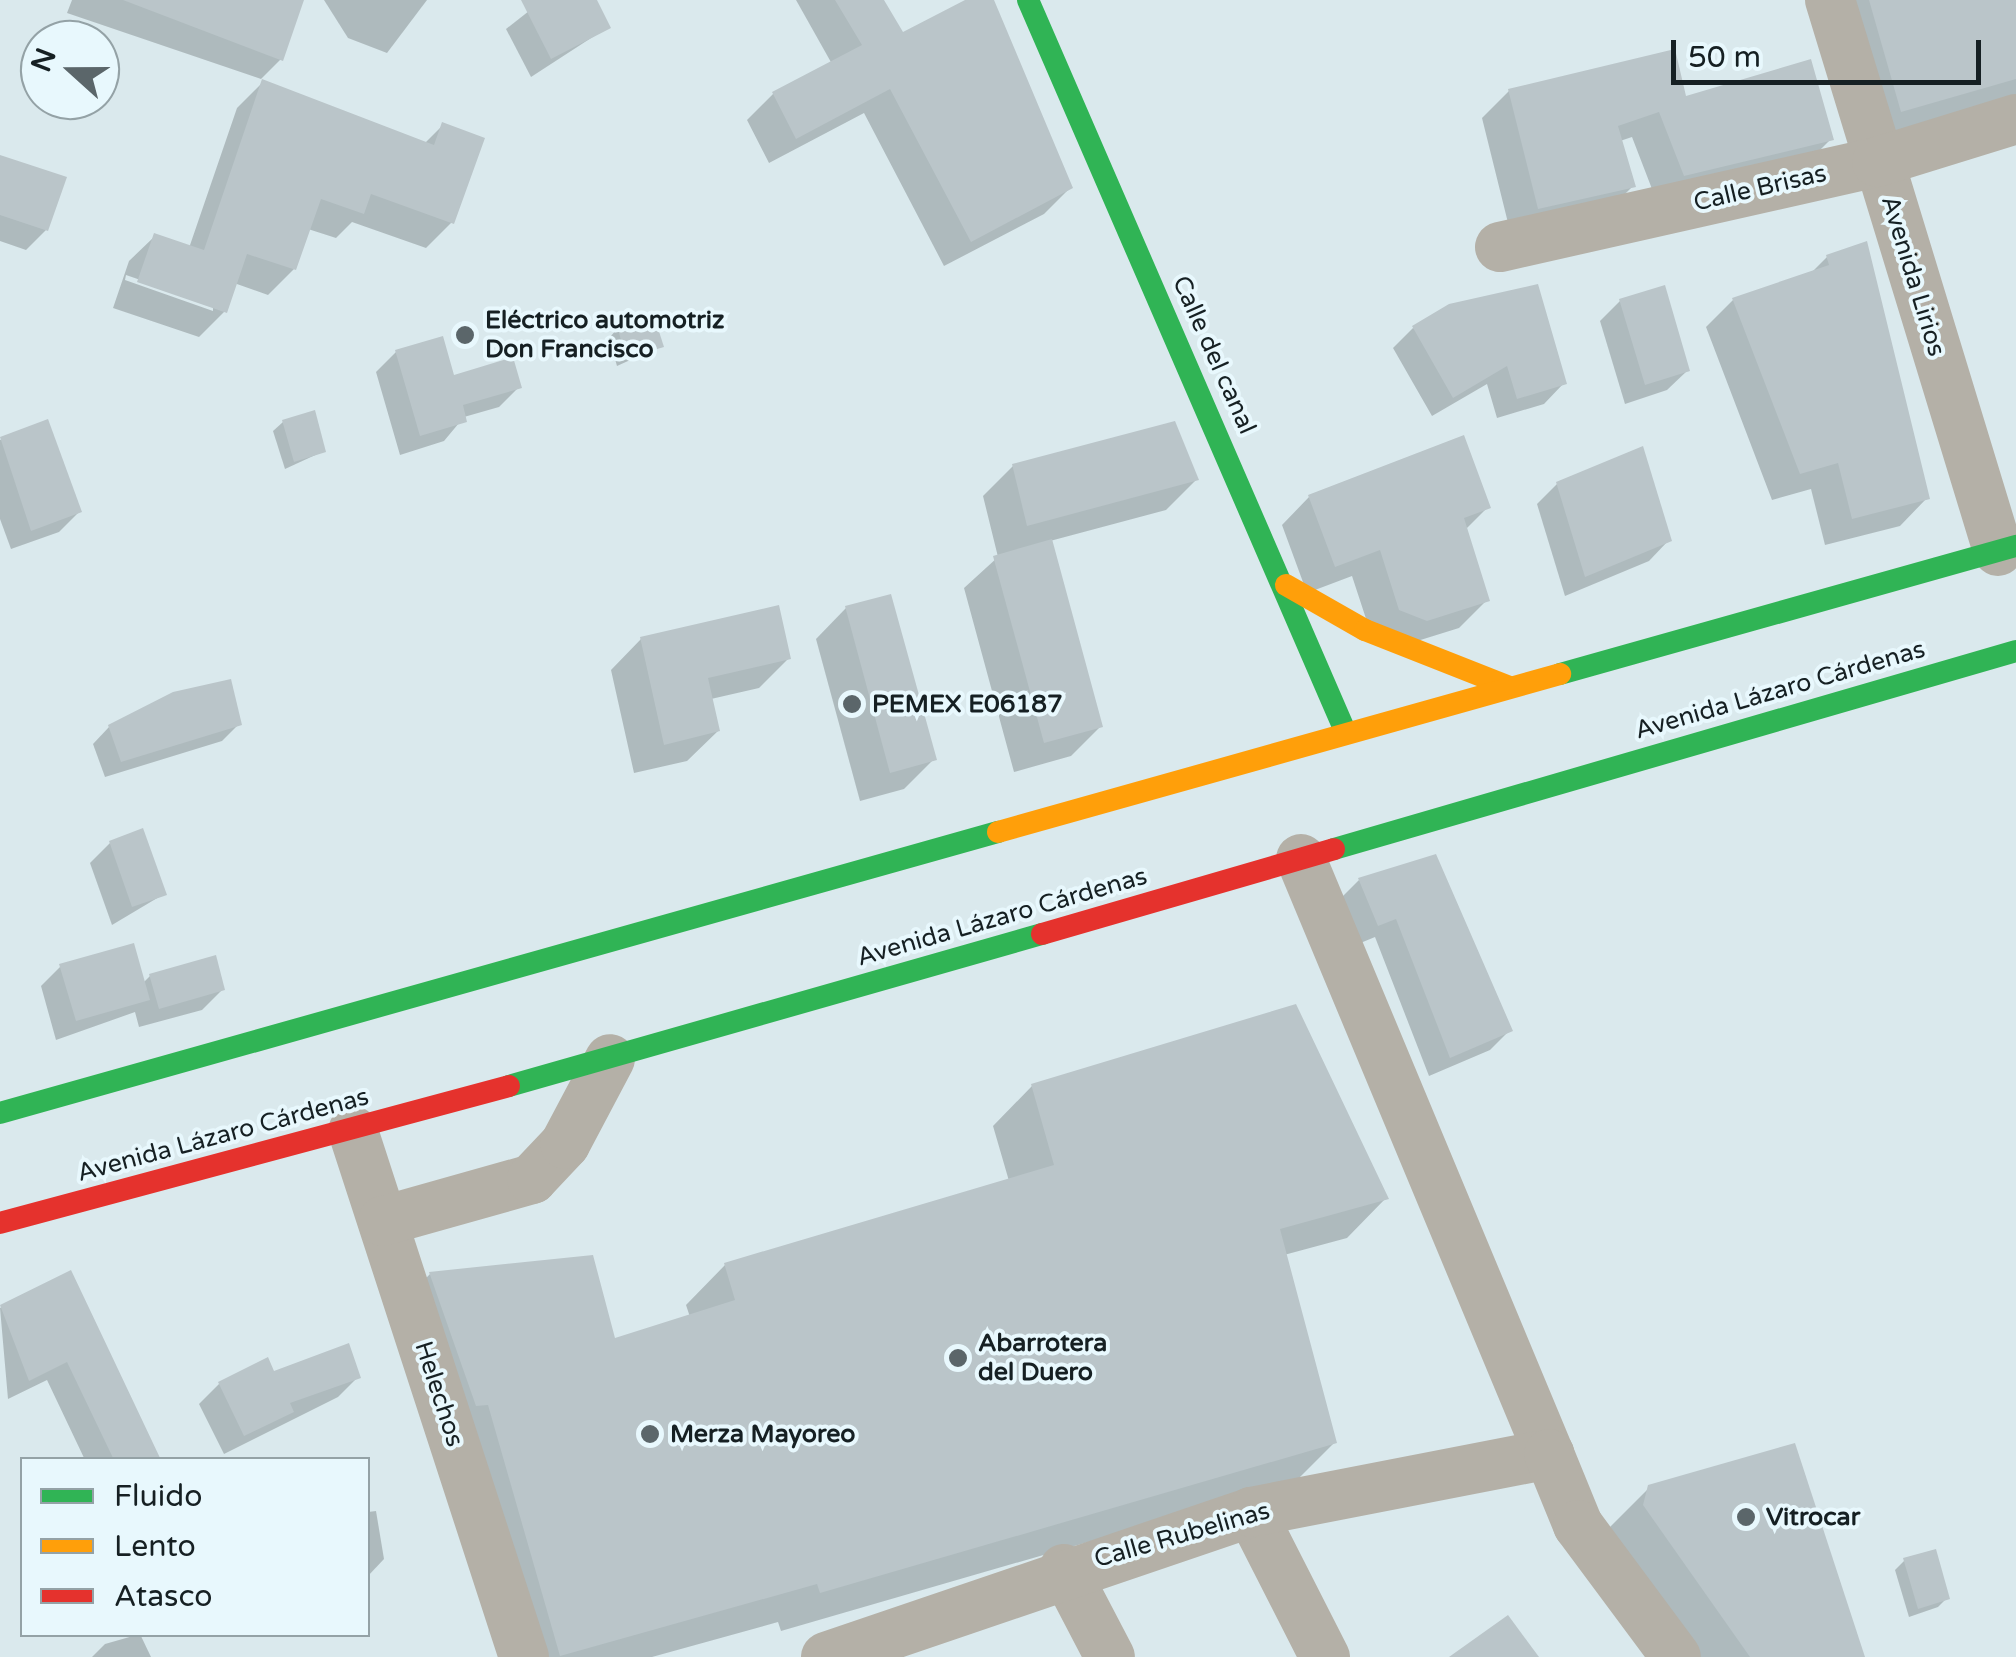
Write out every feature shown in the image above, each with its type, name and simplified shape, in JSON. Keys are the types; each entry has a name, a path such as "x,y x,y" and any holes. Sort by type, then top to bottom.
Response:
{"main road":[{"name":"Calle del canal","path":"1028,0 1286,585 1346,733"},
{"path":"0,1113 2007,548"},
{"path":"1286,585 1365,630 1510,687"},
{"name":"Avenida Lázaro Cárdenas","path":"0,1222 610,1059 2016,651"}],"street":[{"name":"Avenida Lirios","path":"1830,0 1877,162 2007,548"},
{"name":"Calle Brisas","path":"1500,248 1877,162 2016,118"},
{"path":"1301,859 1578,1525 1676,1657"},
{"path":"382,1220 532,1180 566,1144 610,1059"},
{"name":"Helechos","path":"353,1130 524,1657"},
{"name":"Calle Rubelinas","path":"826,1657 1064,1570 1251,1512 1550,1454"},
{"path":"1251,1512 1325,1657"},
{"path":"1064,1570 1110,1657"}],"building":[{"path":"123,0 304,0 283,61"},
{"path":"521,0 597,0 611,28 551,59"},
{"path":"835,0 884,0 903,32 965,0 994,0 1073,188 971,242 890,89 796,139 772,92 862,45"},
{"path":"1869,0 2016,0 2016,79 1901,112"},
{"path":"1675,49 1686,96 1811,59 1834,140 1684,176 1659,112 1618,126 1636,187 1538,209 1508,89"},
{"path":"262,79 434,145 442,122 485,138 454,224 371,194 364,214 321,199 296,270 247,254 227,313 137,282 154,233 204,250"},
{"path":"0,155 67,177 48,231 0,215"},
{"path":"1867,241 1930,499 1852,519 1838,463 1800,474 1732,298 1829,265 1826,255"},
{"path":"1538,284 1567,384 1517,399 1507,366 1453,398 1412,326 1449,304"},
{"path":"1665,285 1690,371 1645,385 1619,299"},
{"path":"654,316 664,347 626,358 617,326"},
{"path":"443,336 454,375 513,357 522,388 463,405 467,422 420,436 395,350"},
{"path":"315,410 326,452 294,462 282,420"},
{"path":"48,419 82,512 31,531 0,437"},
{"path":"1175,421 1199,480 1027,526 1012,464"},
{"path":"1464,435 1491,508 1464,518 1490,601 1427,621 1399,610 1380,550 1335,567 1308,495"},
{"path":"1643,446 1672,541 1585,577 1556,482"},
{"path":"1052,539 1103,727 1044,743 993,556"},
{"path":"891,594 937,760 890,773 845,606"},
{"path":"779,605 791,659 708,678 720,731 664,745 640,637"},
{"path":"231,679 242,725 121,762 108,725 173,692"},
{"path":"143,828 167,895 132,907 109,841"},
{"path":"1436,854 1513,1031 1450,1058 1396,919 1378,926 1358,878"},
{"path":"134,943 150,1000 76,1021 59,964"},
{"path":"216,955 225,990 159,1009 149,974"},
{"path":"1296,1004 1389,1199 1280,1229 1337,1443 820,1593 817,1584 560,1656 488,1405 476,1406 429,1272 593,1255 615,1338 735,1300 724,1263 1054,1165 1031,1084"},
{"path":"71,1270 160,1457 113,1457 67,1362 29,1381 0,1305"},
{"path":"349,1343 361,1378 290,1403 294,1412 244,1436 218,1382 268,1357 274,1371"},
{"path":"1795,1443 1865,1657 1750,1657 1643,1505 1648,1485"},
{"path":"1936,1549 1950,1599 1918,1609 1903,1558"},
{"path":"1508,1615 1539,1657 1449,1657"}],"traffic: fast":[{"path":"1028,0 1346,733"},
{"path":"1560,674 2016,546"},
{"path":"1334,849 2016,651"},
{"path":"0,1113 998,832"},
{"path":"509,1086 1042,934"}],"traffic: slow":[{"path":"1286,585 1365,630 1510,687"},
{"path":"998,832 1560,674"}],"traffic: jam":[{"path":"1042,934 1334,849"},
{"path":"0,1223 509,1086"}],"place":[{"name":"Eléctrico automotriz Don Francisco","path":"465,335"},
{"name":"PEMEX E06187","path":"852,704"},
{"name":"Abarrotera del Duero","path":"958,1358"},
{"name":"Merza Mayoreo","path":"650,1434"},
{"name":"Vitrocar","path":"1746,1517"}]}
